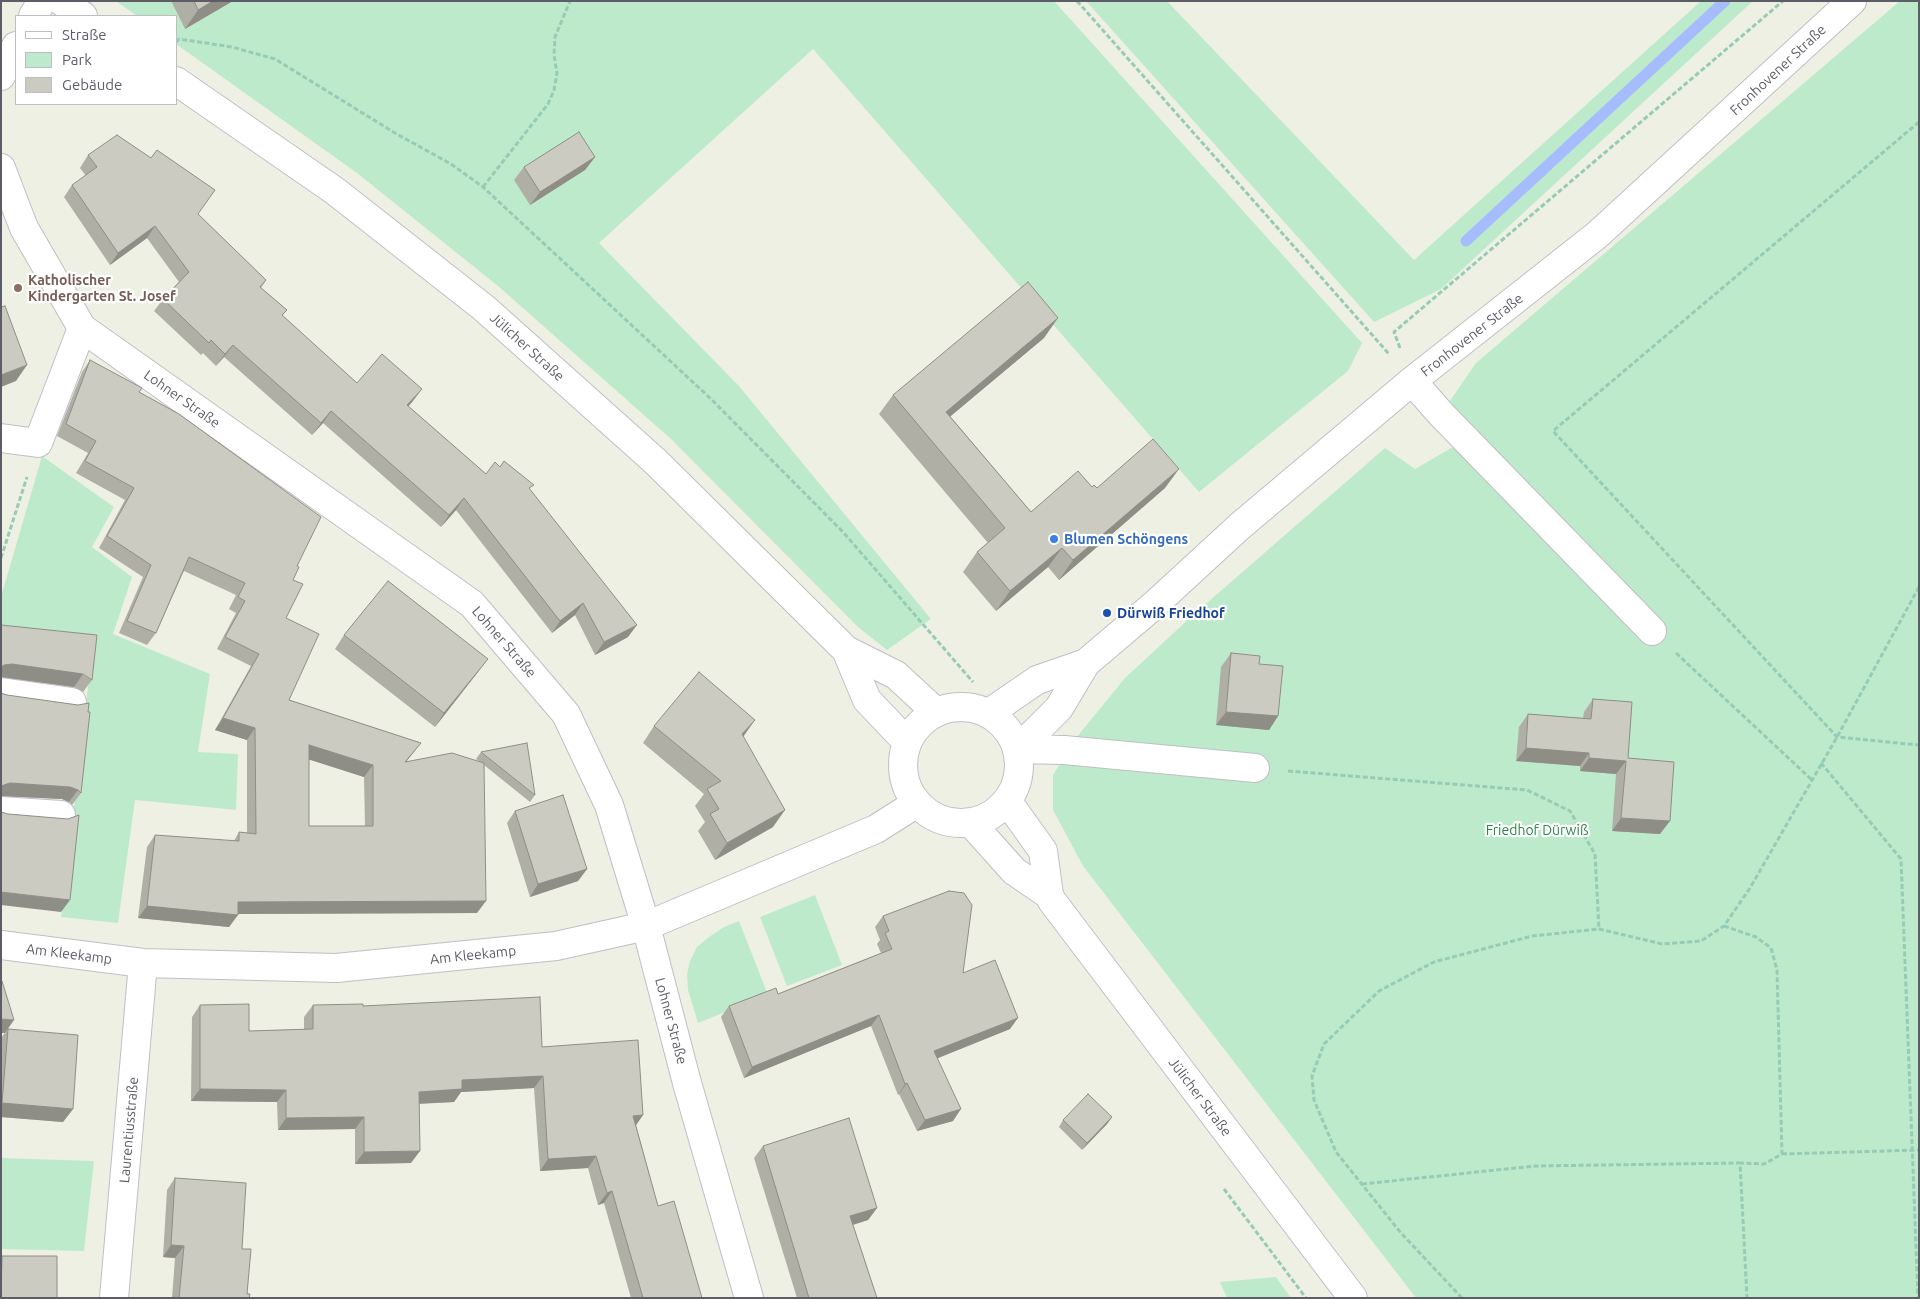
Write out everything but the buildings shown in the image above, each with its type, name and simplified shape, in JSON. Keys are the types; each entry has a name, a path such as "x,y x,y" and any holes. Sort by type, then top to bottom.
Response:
{"street":[{"path":"34,15 42,1"},
{"path":"61,1 82,15"},
{"name":"Fronhovener Straße","path":"1018,749 1058,708 1086,663 1153,606 1240,526 1412,381 1598,235 1852,1"},
{"path":"1,76 15,48"},
{"name":"Jülicher Straße","path":"178,82 335,191 484,308 656,462 846,650 896,675 936,712"},
{"name":"Lohner Straße","path":"1,168 24,228 82,328 472,604 566,714 609,805 646,926 687,1083 749,1298"},
{"path":"1,438 38,443 82,328"},
{"path":"1412,381 1441,414 1652,631"},
{"name":"Jülicher Straße","path":"846,650 868,700 907,742"},
{"name":"Fronhovener Straße","path":"989,713 1037,680 1086,663"},
{"path":"1,692 72,702"},
{"path":"963,706 989,713 1008,728 1018,749 1019,776 1008,802 991,816 971,824 951,824 932,816 917,803 906,785 902,764 907,742 918,724 936,712 963,706"},
{"path":"1018,749 1064,750 1256,768"},
{"name":"Jülicher Straße","path":"1008,802 1043,851 1049,895"},
{"name":"Am Kleekamp","path":"1,945 143,963 336,968 556,946 646,926 876,829 917,803"},
{"path":"1,811 61,815"},
{"name":"Jülicher Straße","path":"971,824 1014,872 1049,895 1352,1298"},
{"name":"Laurentiusstraße","path":"114,1298 143,963"}],"path":[{"path":"483,187 548,104 554,90 557,73 554,37 570,1"},
{"path":"1077,1 1412,381"},
{"path":"1412,381 1394,332 1783,1"},
{"path":"178,40 232,47 275,59 396,133 451,164 483,187 710,398 843,532 975,684"},
{"path":"1919,122 1553,431 1837,737 1919,745"},
{"path":"1,558 38,443"},
{"path":"1462,1298 1402,1233 1336,1152 1314,1100 1312,1076 1324,1044 1378,990 1434,962 1532,936 1599,929 1662,944 1701,940 1724,926 1750,888 1837,737 1919,587"},
{"path":"1652,631 1812,780"},
{"path":"1821,764 1901,859 1918,1298"},
{"path":"1256,768 1527,790 1570,811 1595,854 1599,929"},
{"path":"1724,926 1756,937 1771,948 1778,970 1782,1154"},
{"path":"1362,1184 1535,1166 1764,1164 1782,1154 1919,1150"},
{"path":"1740,1163 1747,1298"}],"green space":[{"path":"116,1 171,1 178,15 136,15"},
{"path":"233,1 1054,1 1362,343 1348,371 1199,492 813,49 599,243 739,386 931,619 887,650 858,627 671,439 498,286 357,173 178,45 178,15 185,29"},
{"path":"1086,1 1167,1 1414,260 1701,1 1753,1 1441,289 1374,322"},
{"name":"Friedhof Dürwiß","path":"1900,1 1919,1 1919,1298 1416,1298 1083,866 1053,810 1053,775 1076,738 1125,678 1193,615 1385,448 1415,469 1465,440 1441,414 1476,363"},
{"path":"42,456 114,507 92,547 132,577 113,634 210,674 198,752 238,754 236,810 135,800 118,923 61,917 93,644 1,631 1,597"},
{"path":"815,895 842,965 787,986 760,917"},
{"path":"739,921 768,995 698,1023 688,990 687,974 690,961 697,947 709,937 724,927"},
{"path":"1,1158 94,1161 84,1251 1,1249"},
{"path":"1276,1277 1291,1298 1227,1298 1220,1282"}],"waterway":[{"path":"1466,241 1725,1"}],"place":[{"name":"Katholischer Kindergarten St. Josef","path":"18,288"},
{"name":"Blumen Schöngens","path":"1054,539"},
{"name":"Dürwiß Friedhof","path":"1107,613"}]}
